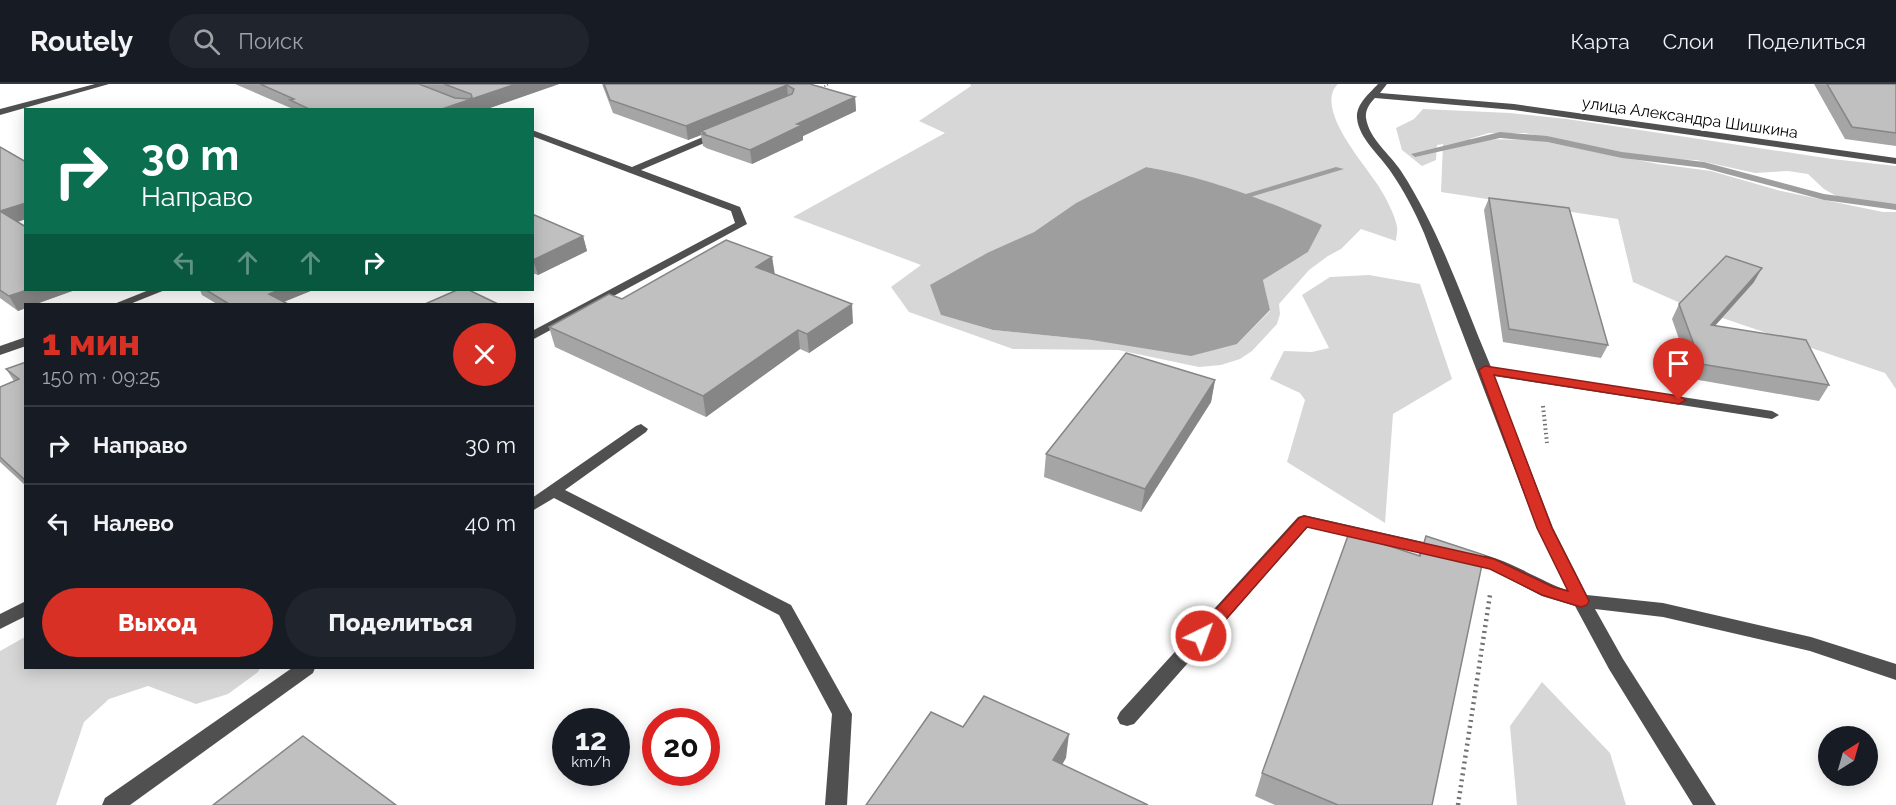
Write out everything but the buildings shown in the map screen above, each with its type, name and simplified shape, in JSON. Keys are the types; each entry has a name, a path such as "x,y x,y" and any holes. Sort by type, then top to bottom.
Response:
{"street":[{"path":"0,112 105,84"},
{"path":"1378,89 1361,116 1366,133 1394,168 1414,199 1485,370 1545,528 1581,601 1616,664 1705,805"},
{"name":"улица Александра Шишкина","path":"1378,89 1896,161"},
{"path":"633,170 726,130"},
{"path":"534,134 736,209 741,224 534,335"},
{"path":"534,145 550,139"},
{"path":"123,303 156,291"},
{"path":"0,351 24,342"},
{"path":"1485,370 1772,415"},
{"path":"534,505 641,429"},
{"path":"554,490 785,610 842,714 836,805"},
{"path":"1127,718 1304,521 1494,564 1548,591 1581,601 1675,613 1811,644 1896,672"},
{"path":"0,622 24,609"},
{"path":"113,805 305,669"}],"path":[{"path":"814,91 829,84"},
{"path":"1458,805 1494,564"}],"shaded area":[{"path":"970,84 1338,84 1332,94 1332,106 1336,120 1351,148 1388,203 1396,222 1396,241 1361,229 1341,249 1309,270 1279,304 1280,314 1277,324 1252,351 1240,359 1221,365 1199,367 1118,350 1013,349 909,312 891,287 921,265 793,217 945,133 919,121 971,86","holes":["1146,167 1235,191 1321,225 1308,252 1263,280 1270,311 1237,344 1092,340 993,330 941,315 989,252 1034,232 1076,203"]},
{"path":"1423,109 1510,113 1567,119 1832,159 1896,166 1896,206 1838,197 1824,189 1808,174 1788,171 1755,173 1696,160 1657,159 1525,133 1489,133 1469,139 1536,140 1658,164 1711,171 1781,191 1883,212 1896,212 1896,389 1885,373 1687,306 1633,282 1618,219 1441,192 1443,144 1437,145 1436,160 1422,166 1402,150 1396,128 1414,119"},
{"path":"1146,167 1236,190 1322,225 1308,252 1263,280 1270,310 1237,344 1191,356 1092,340 993,330 941,315 930,285 989,252 1034,232 1076,203"},
{"path":"1369,275 1420,284 1452,379 1393,414 1385,523 1287,462 1305,400 1300,393 1270,379 1284,351 1312,352 1329,348 1302,295 1330,277"},
{"path":"24,638 24,669 260,669 228,694 196,704 148,686 109,699 84,722 56,805 0,805 0,651"},
{"path":"1542,682 1610,753 1626,805 1517,805 1510,726"}],"waterway":[{"path":"1415,154 1500,135 1547,139 1622,155 1704,165 1824,197 1896,207"},
{"path":"1231,200 1339,169"}],"route":[{"path":"1201,636 1304,521 1494,564 1548,591 1581,601 1545,528 1485,370 1679,400"}]}
